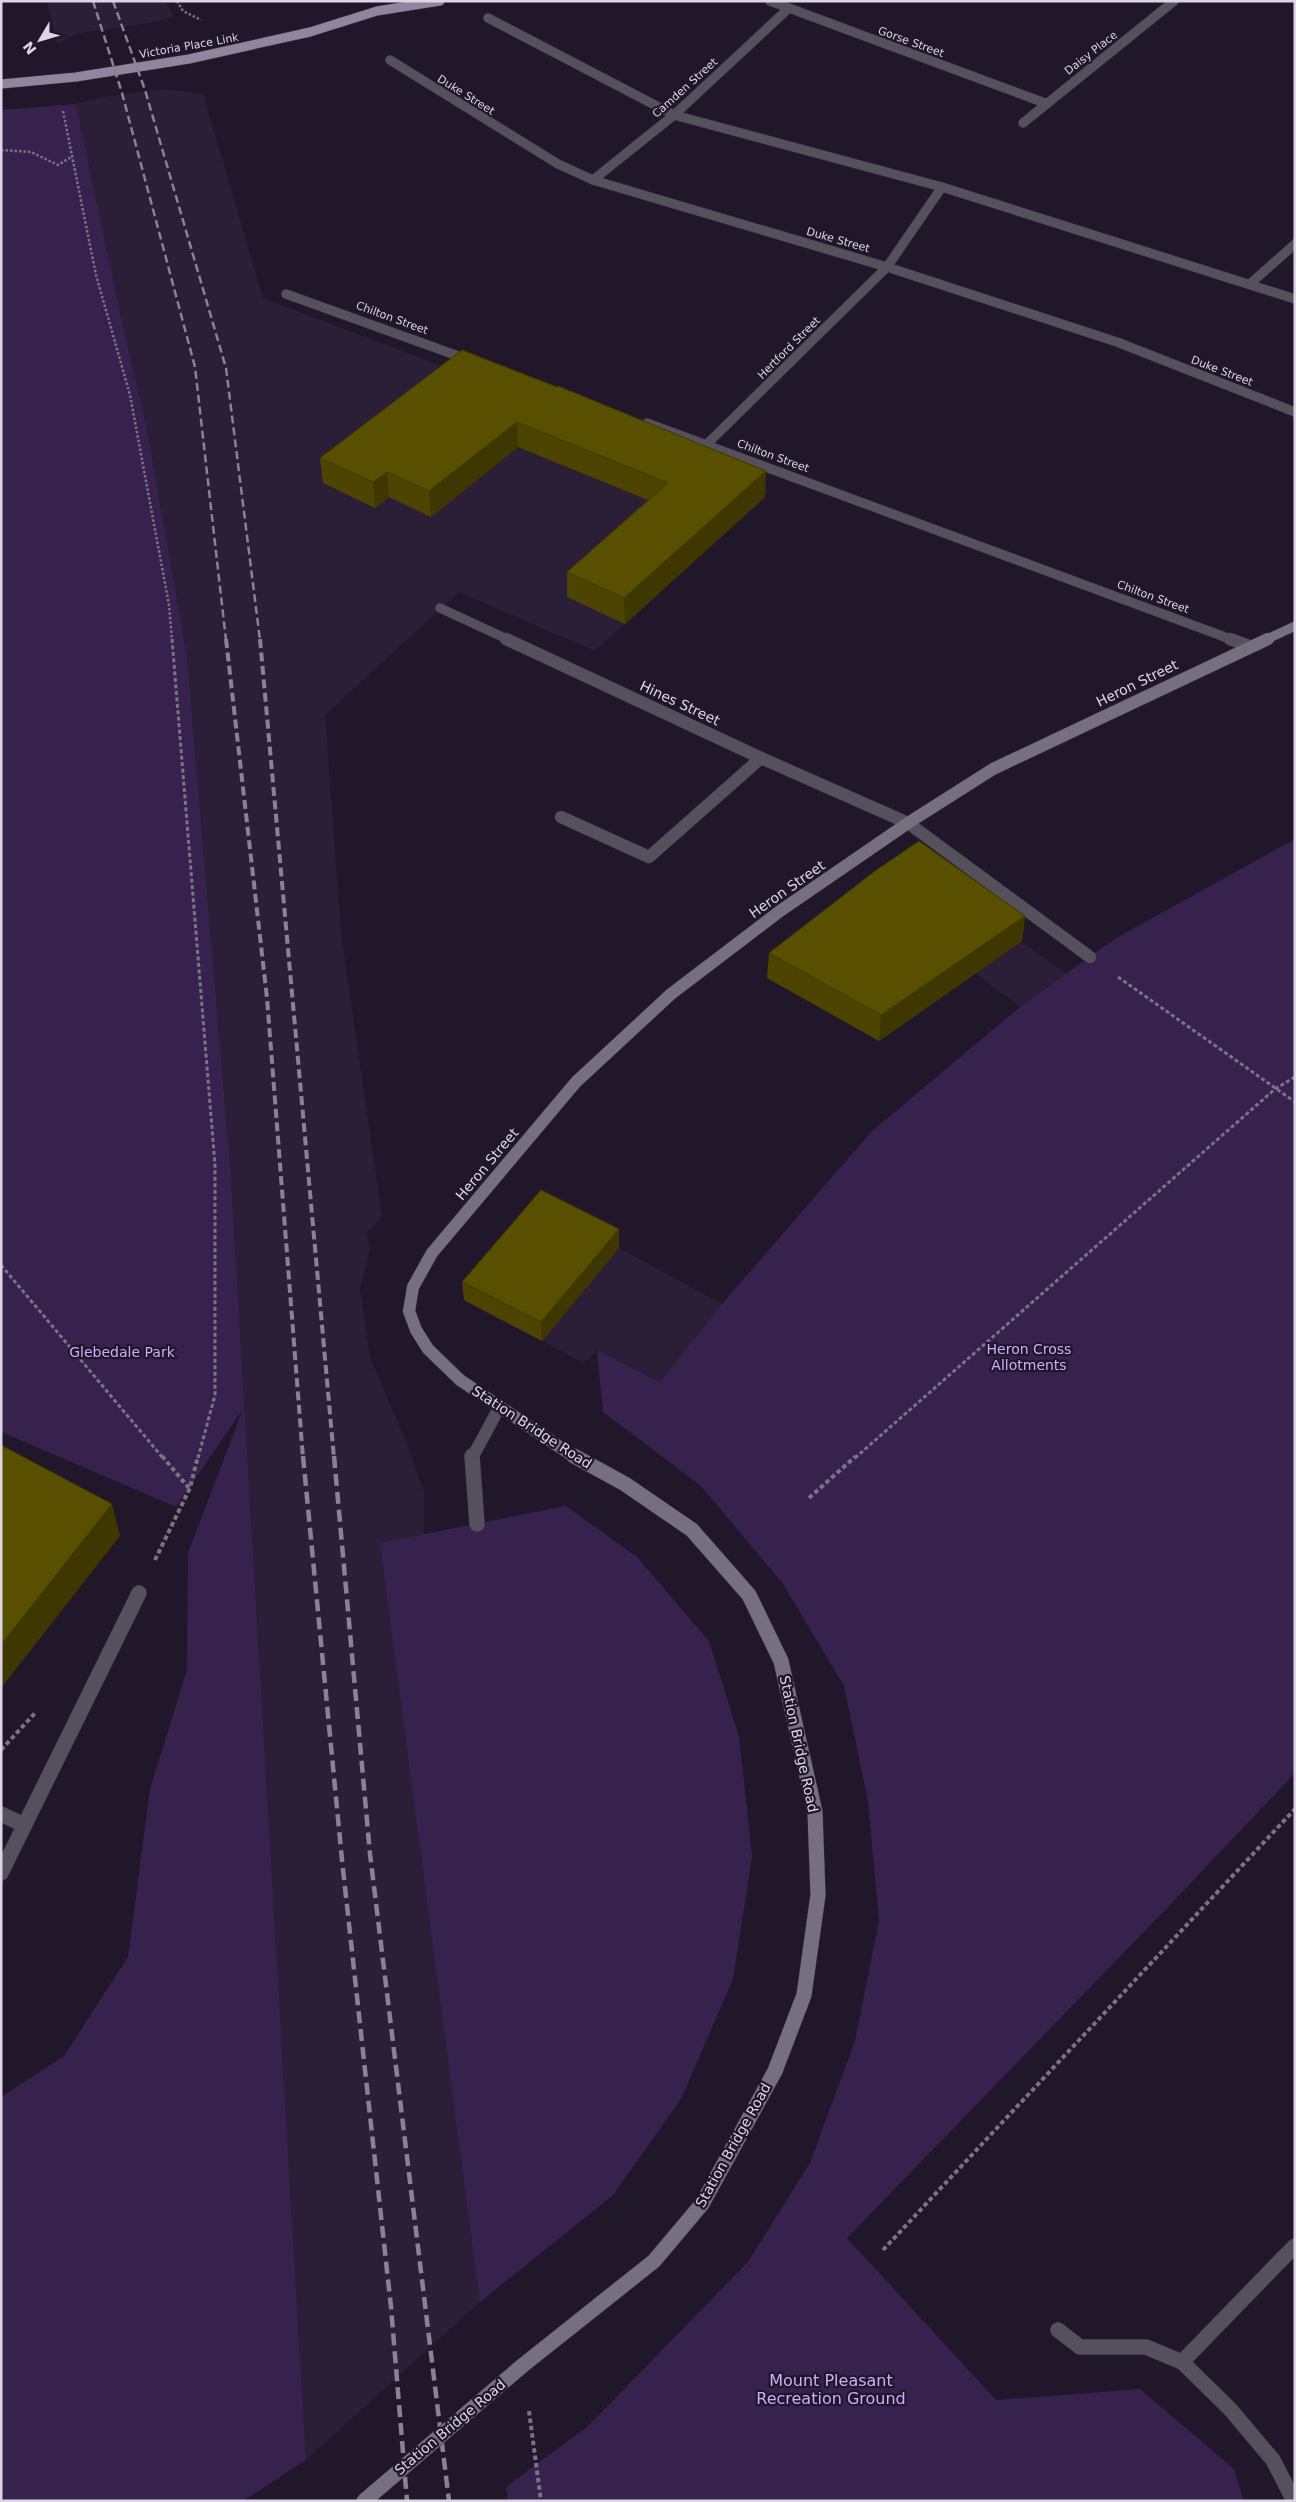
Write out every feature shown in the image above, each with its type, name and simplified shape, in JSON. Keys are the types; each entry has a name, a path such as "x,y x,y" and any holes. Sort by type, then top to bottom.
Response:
{"main road":[{"name":"Victoria Place Link","path":"377,11 392,1"},
{"name":"Victoria Place Link","path":"1,84 57,79 220,52 302,33 377,11 426,6 440,1"}],"street":[{"name":"Gorse Street","path":"770,1 1045,103"},
{"name":"Daisy Place","path":"1023,123 1045,103 1174,1"},
{"name":"Camden Street","path":"593,180 674,115 788,9"},
{"path":"488,18 674,115 942,187 1250,283 1295,299"},
{"name":"Duke Street","path":"390,60 558,164 593,180 887,267 1117,342 1295,412"},
{"name":"Hertford Street","path":"707,444 887,267 942,187"},
{"path":"1250,283 1295,244"},
{"name":"Chilton Street","path":"286,294 483,364"},
{"name":"Chilton Street","path":"642,421 1249,646"},
{"name":"Hines Street","path":"440,608 761,758 908,823 1090,957"},
{"name":"Heron Street","path":"409,1311 413,1286 432,1253 576,1082 671,994 780,911 908,823 993,769 1249,646 1295,626"},
{"path":"561,818 649,857 761,758"},
{"name":"Station Bridge Road","path":"364,2501 522,2366 654,2261 702,2204 775,2071 804,1994 818,1895 815,1812 781,1661 749,1595 692,1530 625,1484 571,1455 460,1380 428,1349 416,1330 409,1311"},
{"path":"477,1524 472,1455 499,1408"},
{"path":"1,1873 139,1593"},
{"path":"1,1814 24,1825"},
{"path":"1182,2362 1295,2246"},
{"path":"1058,2330 1080,2348 1146,2348 1182,2362 1230,2409 1273,2460 1294,2501"}],"path":[{"path":"57,79 96,275 132,405 169,605 215,1165 215,1395 190,1488 139,1593"},
{"path":"1,150 13,148 35,153 48,158 58,165 73,156"},
{"path":"1090,957 1295,1102"},
{"path":"809,1498 1275,1089 1295,1077"},
{"path":"1,1265 190,1488"},
{"path":"883,2250 1295,1809"},
{"path":"522,2366 542,2501"}],"shaded area":[{"path":"47,1 166,1 174,17 144,24 79,33 57,44"},
{"path":"163,89 203,94 263,298 769,491 595,651 459,592 325,715 341,933 382,1217 366,1233 370,1249 360,1289 370,1358 403,1434 424,1492 424,1534 566,1506 637,1557 709,1641 739,1737 752,1856 733,1979 681,2099 613,2195 480,2302 306,2460 231,1176 187,656 147,429 76,104 97,98"},
{"path":"916,867 1066,974 1020,1007 926,936"},
{"path":"542,1209 722,1304 660,1382 597,1350 584,1363 464,1301"}],"green space":[{"name":"Glebedale Park","path":"76,104 147,429 187,656 231,1176 306,2460 243,2501 1,2501 1,2097 64,2056 128,1957 150,1789 187,1670 188,1553 243,1409 176,1507 1,1432 1,110"},
{"name":"Heron Cross Allotments","path":"1295,839 1295,1773 1168,1907 847,2238 996,2400 1140,2389 1234,2469 1244,2501 508,2501 506,2487 588,2426 748,2262 810,2163 855,2041 879,1921 868,1801 844,1686 783,1584 701,1486 603,1412 597,1350 660,1382 722,1304 872,1131 1020,1007 1116,938"},
{"path":"566,1506 637,1557 709,1641 739,1737 752,1856 733,1979 681,2099 613,2195 480,2302 380,1543"}],"building":[{"path":"462,350 558,386 766,471 624,598 567,572 668,483 517,422 429,491 387,472 373,482 320,458"},
{"path":"919,841 1025,916 881,1015 769,953 875,871"},
{"path":"541,1190 619,1229 541,1322 462,1282"},
{"path":"1,1445 112,1504 1,1645"}],"railway":[{"path":"93,1 122,93 195,367 226,640"},
{"path":"113,1 145,90 226,368 260,640"},
{"path":"226,639 267,998 303,1458"},
{"path":"260,639 334,1458"},
{"path":"303,1456 342,1860 391,2307 407,2501"},
{"path":"334,1456 370,1854 449,2501"}],"park label":[{"name":"Mount Pleasant Recreation Ground","path":"831,2389"}]}
